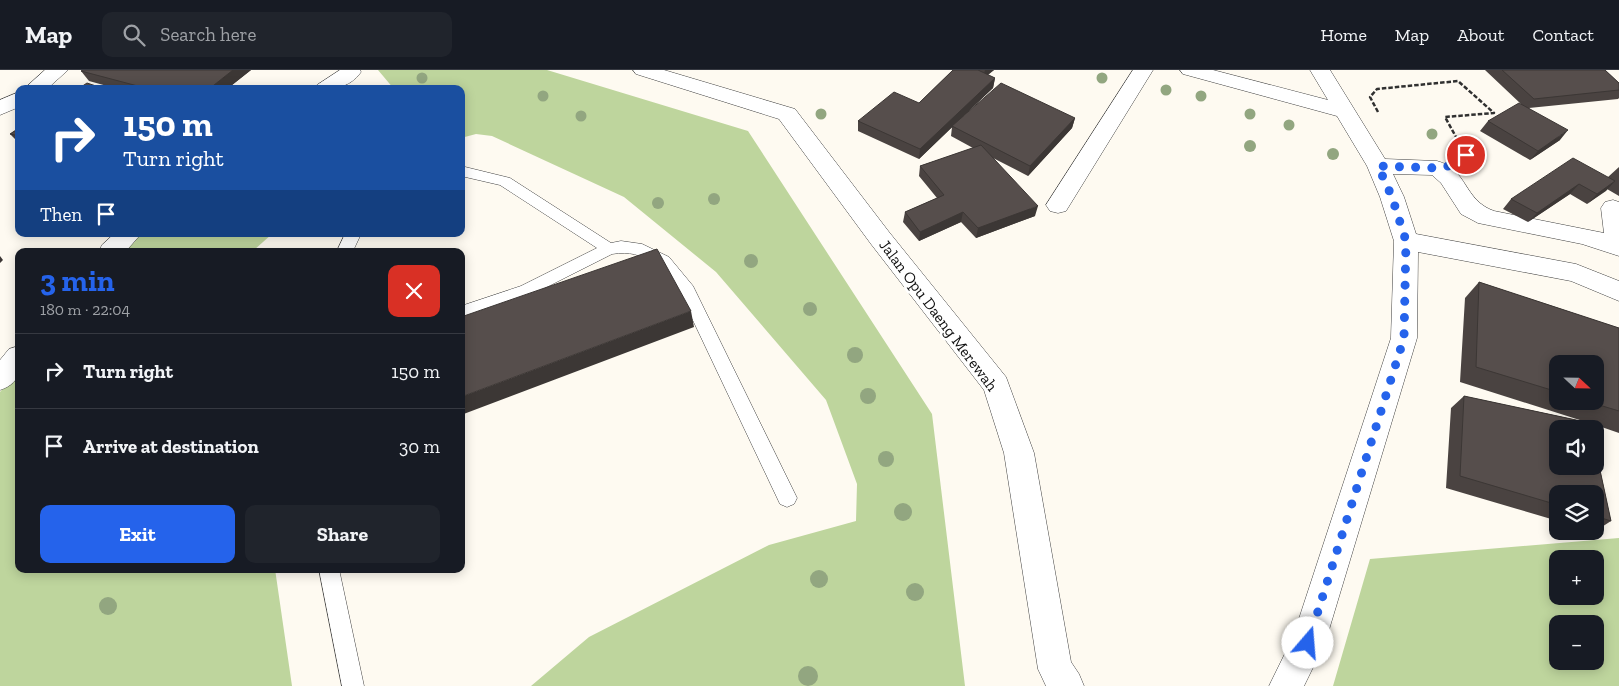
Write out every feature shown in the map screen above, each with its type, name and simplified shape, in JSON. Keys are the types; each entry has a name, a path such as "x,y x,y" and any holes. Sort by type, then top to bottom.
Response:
{"street":[{"path":"39,85 58,70"},
{"name":"Jalan Opu Daeng Merewah","path":"643,70 788,114 886,246 996,385 1019,452 1055,669 1067,686"},
{"path":"1058,205 1143,70"},
{"path":"1190,70 1347,112"},
{"path":"1286,686 1308,643 1404,338 1406,241 1392,197 1378,166 1320,70"},
{"path":"330,85 350,71 362,85"},
{"path":"0,109 15,100"},
{"path":"1378,166 1437,168 1450,178 1464,205 1478,213 1496,219 1618,246 1613,208"},
{"path":"114,248 126,237"},
{"path":"1406,241 1576,273 1619,292"},
{"path":"0,379 15,361"}],"lane":[{"path":"465,172 505,181 609,249"},
{"path":"465,311 528,290 609,249 621,247 642,250 663,261 687,290 787,498"},
{"path":"330,573 354,686"}],"path":[{"path":"1378,112 1370,97 1377,89 1458,82 1494,113 1445,117 1466,155 1460,164 1437,168"}],"green space":[{"path":"378,70 547,70 748,131 932,414 965,686 531,686 589,637 769,545 856,521 857,484 826,400 716,272 624,197 492,136 476,134 465,137 465,85 391,85"},
{"path":"135,237 269,237 256,248 123,248"},
{"path":"15,374 15,573 276,573 292,686 0,686 0,392"},
{"path":"1619,538 1619,686 1333,686 1370,559"}],"building":[{"path":"233,70 214,85 134,85 81,71"},
{"path":"953,70 978,70 995,78 920,149 858,121 894,92 919,103"},
{"path":"1502,70 1605,70 1619,83 1619,90 1534,99"},
{"path":"1001,83 1075,118 1030,166 952,126"},
{"path":"1519,103 1568,130 1538,151 1488,121"},
{"path":"981,145 1038,206 978,228 963,212 920,232 905,212 944,195 920,166"},
{"path":"1573,158 1615,181 1597,194 1579,184 1537,213 1511,199"},
{"path":"657,249 691,311 465,396 465,316"},
{"path":"1479,282 1619,328 1619,411 1604,406 1604,355 1549,355 1549,389 1476,367"},
{"path":"1464,396 1576,420 1549,420 1549,475 1601,475 1603,485 1549,485 1549,502 1460,476"},
{"path":"1604,489 1611,521 1604,519"}],"route":[{"path":"1308,643 1404,338 1406,241 1392,197 1378,166 1437,168 1460,164 1466,155"}]}
